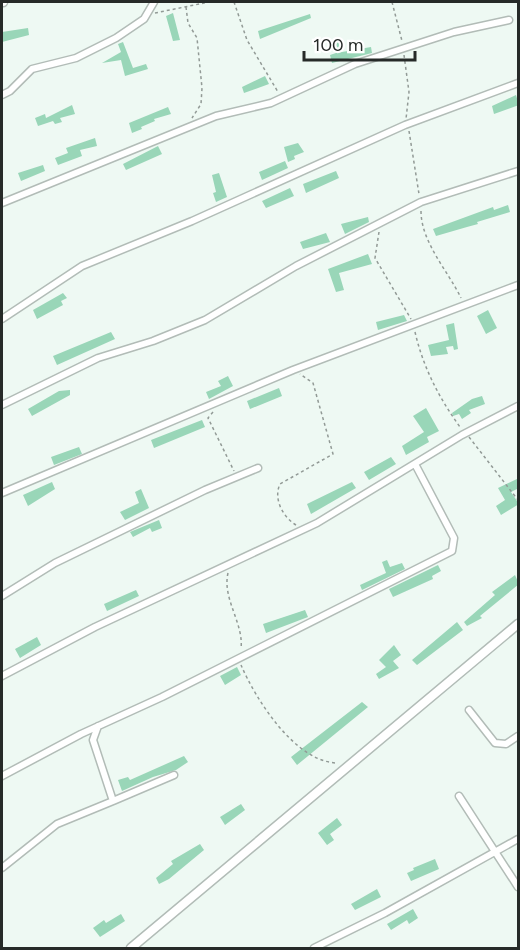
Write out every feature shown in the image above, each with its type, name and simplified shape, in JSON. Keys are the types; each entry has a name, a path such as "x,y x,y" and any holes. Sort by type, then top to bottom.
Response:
{"main road":[{"path":"136,947 519,624"}],"street":[{"path":"2,95 10,91 32,69 76,58 116,38 144,19 153,2"},
{"path":"2,202 216,116 282,98 355,64 454,32 509,20"},
{"path":"2,319 82,266 192,221 298,171 405,125 519,83"},
{"path":"2,405 98,358 153,341 205,320 296,266 421,202 519,171"},
{"path":"2,493 293,370 519,285"},
{"path":"2,676 95,627 306,528 465,434 519,406"},
{"path":"2,776 81,734 238,659 452,551 454,538 414,464"},
{"path":"2,596 55,563 258,468"},
{"path":"469,710 495,743 506,744 519,736"},
{"path":"98,726 93,740 113,801"},
{"path":"81,734 93,740"},
{"path":"2,868 57,824 174,775"},
{"path":"459,796 519,888"},
{"path":"314,948 385,913 519,839"}],"path":[{"path":"144,19 156,13 209,2"},
{"path":"234,2 247,40 282,98"},
{"path":"392,2 404,48 409,92 405,125 409,131 421,202 421,221 431,246 465,307"},
{"path":"181,130 201,104 197,38 188,23 186,7"},
{"path":"383,220 375,243 375,258 408,313 421,359 432,382 465,434 479,446 519,500"},
{"path":"293,370 313,383 333,447 330,456 285,480 278,490 279,505 288,520 306,528"},
{"path":"220,401 208,418 234,478"},
{"path":"232,562 226,576 228,596 241,635 242,647 238,659 263,708 310,755 325,763 354,763"}],"building":[{"path":"173,13 180,40 173,41 166,16"},
{"path":"310,14 311,18 260,39 258,31"},
{"path":"28,28 29,35 2,42 2,32"},
{"path":"339,40 342,52 371,47 372,53 332,63 330,55 336,53 333,41"},
{"path":"123,42 133,68 146,64 148,69 125,76 121,60 102,63 121,52 118,44"},
{"path":"265,76 269,84 244,93 242,87"},
{"path":"516,95 519,105 494,114 492,106"},
{"path":"72,105 75,114 60,118 62,122 55,124 53,121 38,126 35,118 45,114 46,118"},
{"path":"168,107 171,114 154,119 155,121 132,133 129,123"},
{"path":"95,138 97,146 80,150 82,156 58,165 55,158 68,153 66,148"},
{"path":"298,143 304,152 294,156 295,159 288,162 284,147"},
{"path":"158,146 162,154 126,170 123,164"},
{"path":"285,161 288,168 262,180 259,172"},
{"path":"43,165 45,171 21,181 18,173"},
{"path":"336,171 339,178 306,193 303,184"},
{"path":"219,173 227,197 216,202 212,175"},
{"path":"290,188 294,196 266,208 262,201"},
{"path":"508,205 510,212 477,222 478,224 436,236 433,229 493,207 494,210"},
{"path":"368,217 369,222 345,234 341,224"},
{"path":"326,233 330,242 303,249 300,242"},
{"path":"368,254 372,264 339,273 344,290 336,292 328,269"},
{"path":"63,293 67,298 61,301 63,305 37,319 33,310"},
{"path":"488,310 497,328 486,334 477,316"},
{"path":"404,315 407,321 378,330 376,322"},
{"path":"454,323 458,349 454,350 453,346 446,347 448,354 431,356 428,345 449,340 446,325"},
{"path":"111,332 115,339 57,365 53,356"},
{"path":"228,376 233,386 209,399 206,392 221,386 218,381"},
{"path":"279,388 282,396 250,409 247,401"},
{"path":"70,390 70,395 32,416 28,409 59,391"},
{"path":"482,396 485,404 469,410 471,413 462,419 459,414 453,416 452,413 472,399"},
{"path":"426,408 439,431 427,437 429,442 406,455 402,446 424,432 413,416"},
{"path":"202,420 205,427 154,448 151,440"},
{"path":"79,447 82,454 54,465 51,457"},
{"path":"391,457 396,464 369,480 364,472"},
{"path":"519,478 519,488 511,492 519,504 501,515 496,506 505,500 498,488"},
{"path":"52,482 55,489 28,506 23,495"},
{"path":"352,482 356,488 311,514 307,504"},
{"path":"141,489 149,508 125,520 120,512 139,503 135,492"},
{"path":"159,520 162,528 152,532 150,528 133,537 130,532"},
{"path":"387,560 390,567 402,563 405,569 362,590 360,585 386,573 382,562"},
{"path":"438,565 441,571 432,576 433,579 393,597 389,589"},
{"path":"515,575 519,584 480,616 482,618 467,626 464,622 495,595 492,592"},
{"path":"136,590 139,596 107,611 104,604"},
{"path":"305,610 308,617 266,633 263,624"},
{"path":"457,622 463,630 417,665 412,660"},
{"path":"37,637 41,645 20,658 15,649"},
{"path":"394,645 401,655 393,661 399,668 379,679 376,674 386,667 379,660"},
{"path":"237,667 241,675 225,685 220,676"},
{"path":"362,702 368,707 297,765 291,757"},
{"path":"184,756 188,762 176,770 153,777 122,791 118,780 128,777 130,780"},
{"path":"241,804 245,810 225,825 220,817"},
{"path":"337,818 342,825 330,834 334,840 327,845 318,833"},
{"path":"200,844 204,850 169,879 159,884 156,878 173,864 171,861"},
{"path":"435,859 439,869 411,881 407,873"},
{"path":"377,889 381,897 355,910 351,904"},
{"path":"413,909 418,918 409,924 407,920 391,930 387,924"},
{"path":"121,914 125,921 100,937 93,928 104,920 106,923"}]}
